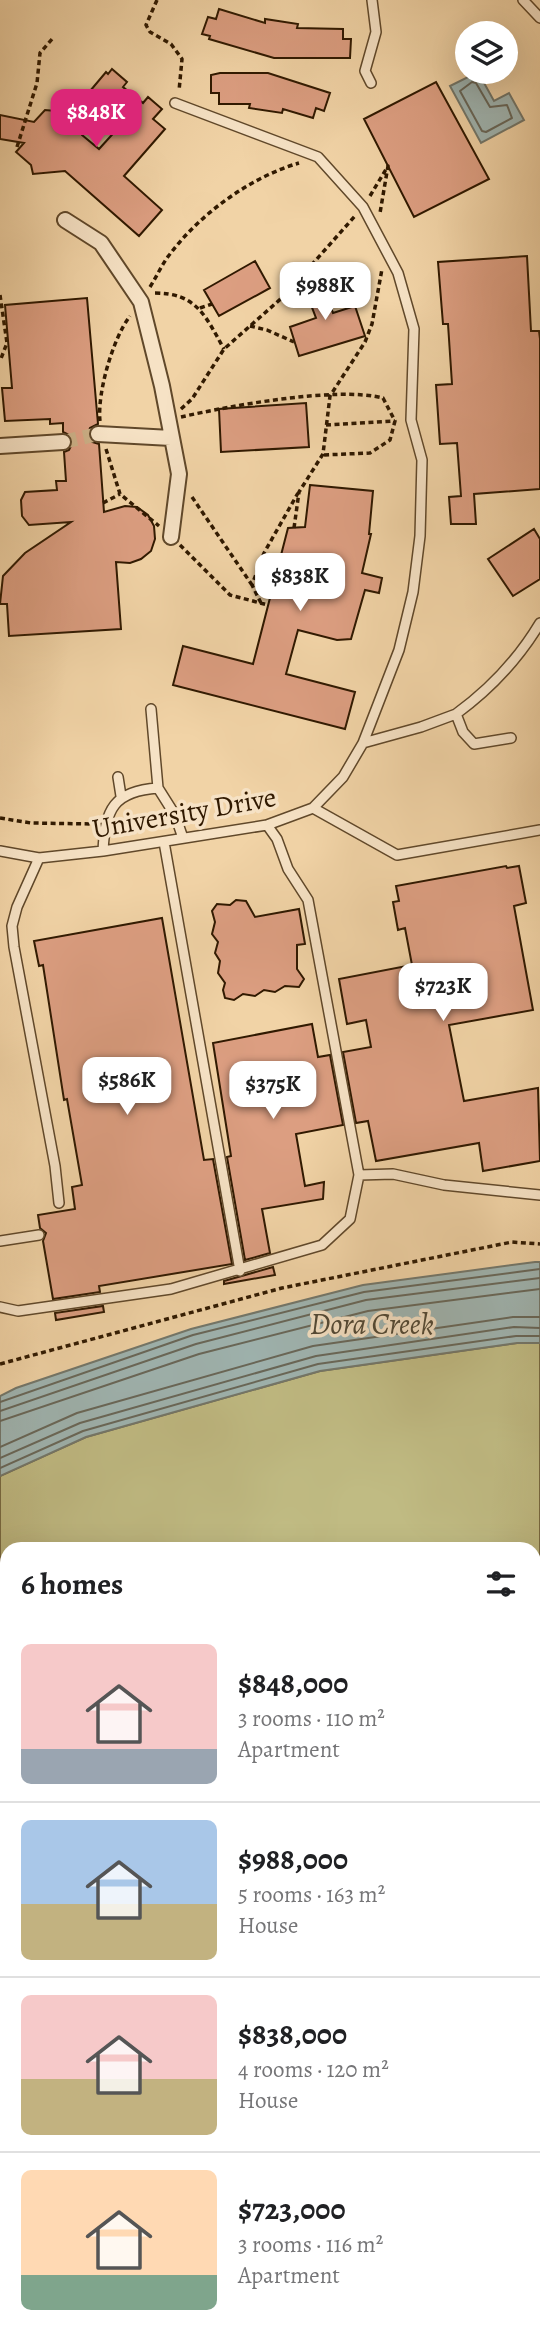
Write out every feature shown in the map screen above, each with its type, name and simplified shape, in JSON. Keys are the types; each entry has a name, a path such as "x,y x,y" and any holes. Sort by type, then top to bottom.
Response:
{"street":[{"path":"65,220 101,243 141,302 169,420 178,476 172,537"},
{"path":"100,434 170,438"},
{"path":"0,446 63,442"}],"lane":[{"path":"371,83 365,71 376,32 372,0"},
{"path":"523,0 540,18"},
{"path":"175,103 318,157"},
{"name":"University Drive","path":"0,851 39,858 103,851 267,825 313,808 343,777 363,743 387,684 413,592 420,536 422,460 411,420 414,329 398,273 363,207 318,157"},
{"path":"363,743 456,714 480,696 515,657 540,622"},
{"path":"151,709 158,788 175,815 183,838"},
{"path":"456,714 463,732 474,744 511,738"},
{"path":"118,776 121,796"},
{"path":"103,851 104,824 121,796 136,790 158,788"},
{"path":"313,808 397,855 540,830"},
{"path":"0,1307 18,1311 171,1289 322,1245 350,1219 359,1175 308,900 288,869 277,839 267,825"},
{"path":"164,842 240,1270"},
{"path":"39,858 12,926 60,1203"},
{"path":"359,1175 393,1174 444,1185 540,1195"},
{"path":"0,1241 39,1235"}],"path":[{"path":"157,0 146,25 150,32 171,44 182,59 182,79 175,103"},
{"path":"17,147 37,83 40,53 53,38"},
{"path":"100,434 99,408 102,387 122,327 141,302 170,254 235,194 274,170 318,157"},
{"path":"169,420 192,399 224,349 284,296 363,207 388,166 380,213 385,247 377,298 365,342 330,396 323,454 264,552 252,585"},
{"path":"141,302 156,293 178,296 200,308 224,349"},
{"path":"0,295 7,343 0,360"},
{"path":"200,308 212,304"},
{"path":"250,326 295,342"},
{"path":"96,393 102,387"},
{"path":"169,420 223,408 330,396 367,394 383,398 395,421 390,440 370,453 323,454"},
{"path":"325,425 411,420"},
{"path":"178,476 252,585 261,603"},
{"path":"294,528 299,492"},
{"path":"103,503 120,494"},
{"path":"0,818 31,823 104,824"},
{"path":"0,1364 282,1288 512,1242 540,1244"}],"shaded area":[{"path":"517,1343 540,1343 540,1542 0,1542 0,1476 86,1437 320,1371"}],"water":[{"path":"455,84 485,84 494,101 509,93 524,120 481,143 450,86"},
{"name":"Dora Creek","path":"540,1262 540,1343 517,1343 320,1371 86,1437 0,1476 0,1396 16,1388 191,1329 363,1285"}],"building":[{"path":"219,9 265,23 265,19 298,24 297,28 343,29 343,39 351,39 350,58 274,58 209,39 210,36 202,34 208,17 216,19"},
{"path":"112,69 127,82 123,87 143,103 148,97 162,109 153,119 165,129 124,176 162,210 139,236 65,171 33,174 31,165 16,152 24,143 0,139 0,115 34,122 45,110 56,111 64,118 80,117 82,135 99,149 119,127 85,97 106,72 108,74"},
{"path":"268,73 330,93 324,111 316,108 313,118 283,109 282,113 249,108 250,104 219,104 219,93 211,93 211,75"},
{"path":"436,82 489,179 414,217 364,119"},
{"path":"527,256 531,331 539,331 540,339 540,489 474,494 476,524 451,524 449,497 461,496 457,443 440,444 436,385 452,384 448,324 443,324 438,262"},
{"path":"255,261 270,288 219,316 204,290"},
{"path":"318,273 333,313 355,306 365,336 299,356 290,327 316,318 301,279"},
{"path":"87,298 98,424 90,428 88,434 92,442 99,444 104,512 125,506 137,507 148,515 154,526 155,539 151,551 141,559 130,563 116,562 121,629 9,636 7,604 0,604 3,576 25,553 71,522 29,525 22,516 21,500 25,492 57,490 56,481 66,481 64,452 69,450 73,442 71,436 63,432 63,423 50,424 50,419 5,421 2,388 12,388 5,305"},
{"path":"306,403 309,447 221,452 219,409"},
{"path":"310,485 373,491 371,534 362,573 382,578 379,593 365,590 351,639 337,640 298,630 286,674 355,692 345,729 173,685 183,646 253,664 288,528 305,527"},
{"path":"534,529 540,539 540,579 513,596 488,559"},
{"path":"519,866 526,903 514,906 533,1010 449,1025 464,1101 538,1088 540,1161 483,1171 479,1143 376,1161 368,1121 356,1123 343,1052 371,1047 366,1020 347,1024 339,979 412,965 405,928 398,930 393,902 399,901 396,886"},
{"path":"236,900 246,901 255,917 299,909 305,944 297,945 297,969 304,979 299,987 285,986 275,992 264,990 255,996 243,994 234,1000 225,998 225,983 218,973 220,961 215,953 218,942 212,934 215,922 212,911 217,904 230,905"},
{"path":"162,918 204,1160 213,1159 232,1264 99,1286 100,1292 53,1299 43,1241 46,1233 40,1228 38,1215 75,1209 72,1187 82,1185 67,1099 64,1100 43,965 39,966 34,941"},
{"path":"312,1024 318,1057 330,1055 343,1125 296,1134 305,1186 324,1182 323,1199 262,1209 270,1253 245,1260 227,1157 231,1156 213,1043"},
{"path":"273,1267 275,1275 224,1284 224,1281"},
{"path":"103,1306 104,1312 56,1320 55,1313"}],"tunnel":[{"path":"63,442 98,434"}]}
